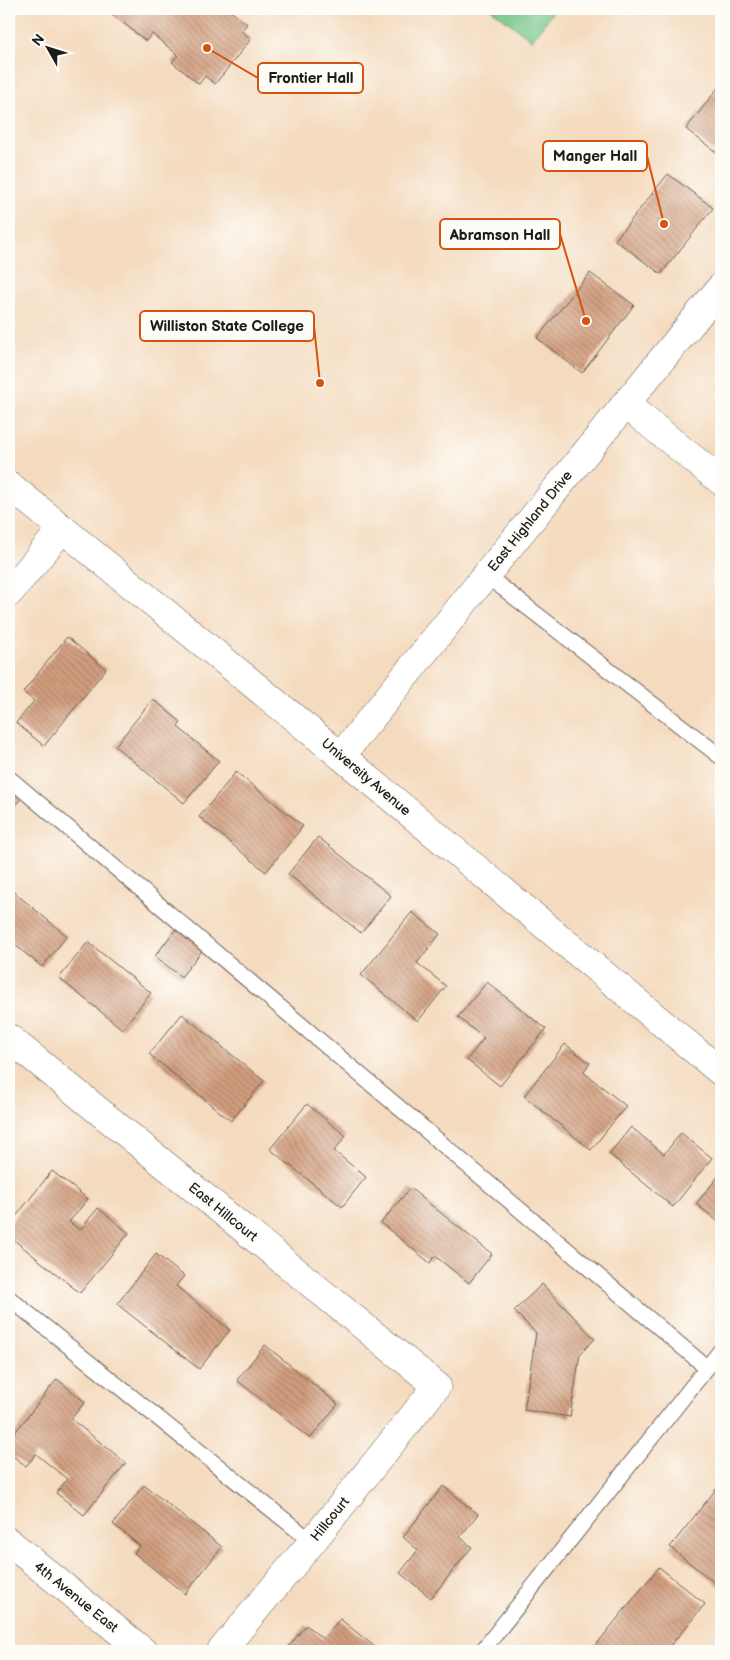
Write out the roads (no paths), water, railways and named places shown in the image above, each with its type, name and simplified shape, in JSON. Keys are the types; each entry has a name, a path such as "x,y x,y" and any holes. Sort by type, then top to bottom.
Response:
{"street":[{"name":"East Highland Drive","path":"341,756 721,287"},
{"path":"625,404 721,481"},
{"name":"University Avenue","path":"9,485 341,756 721,1072"},
{"path":"9,593 62,529"},
{"name":"East Hillcourt","path":"9,1038 437,1386"},
{"name":"Hillcourt","path":"221,1651 312,1542 437,1386"},
{"name":"4th Avenue East","path":"9,1542 144,1651"}],"lane":[{"path":"486,575 721,757"},
{"path":"9,778 706,1368"},
{"path":"9,1298 312,1542"},
{"path":"482,1651 721,1350"}],"place":[{"name":"Frontier Hall","path":"207,48"},
{"name":"Manger Hall","path":"664,224"},
{"name":"Abramson Hall","path":"586,321"},
{"name":"Williston State College","path":"320,383"}]}
